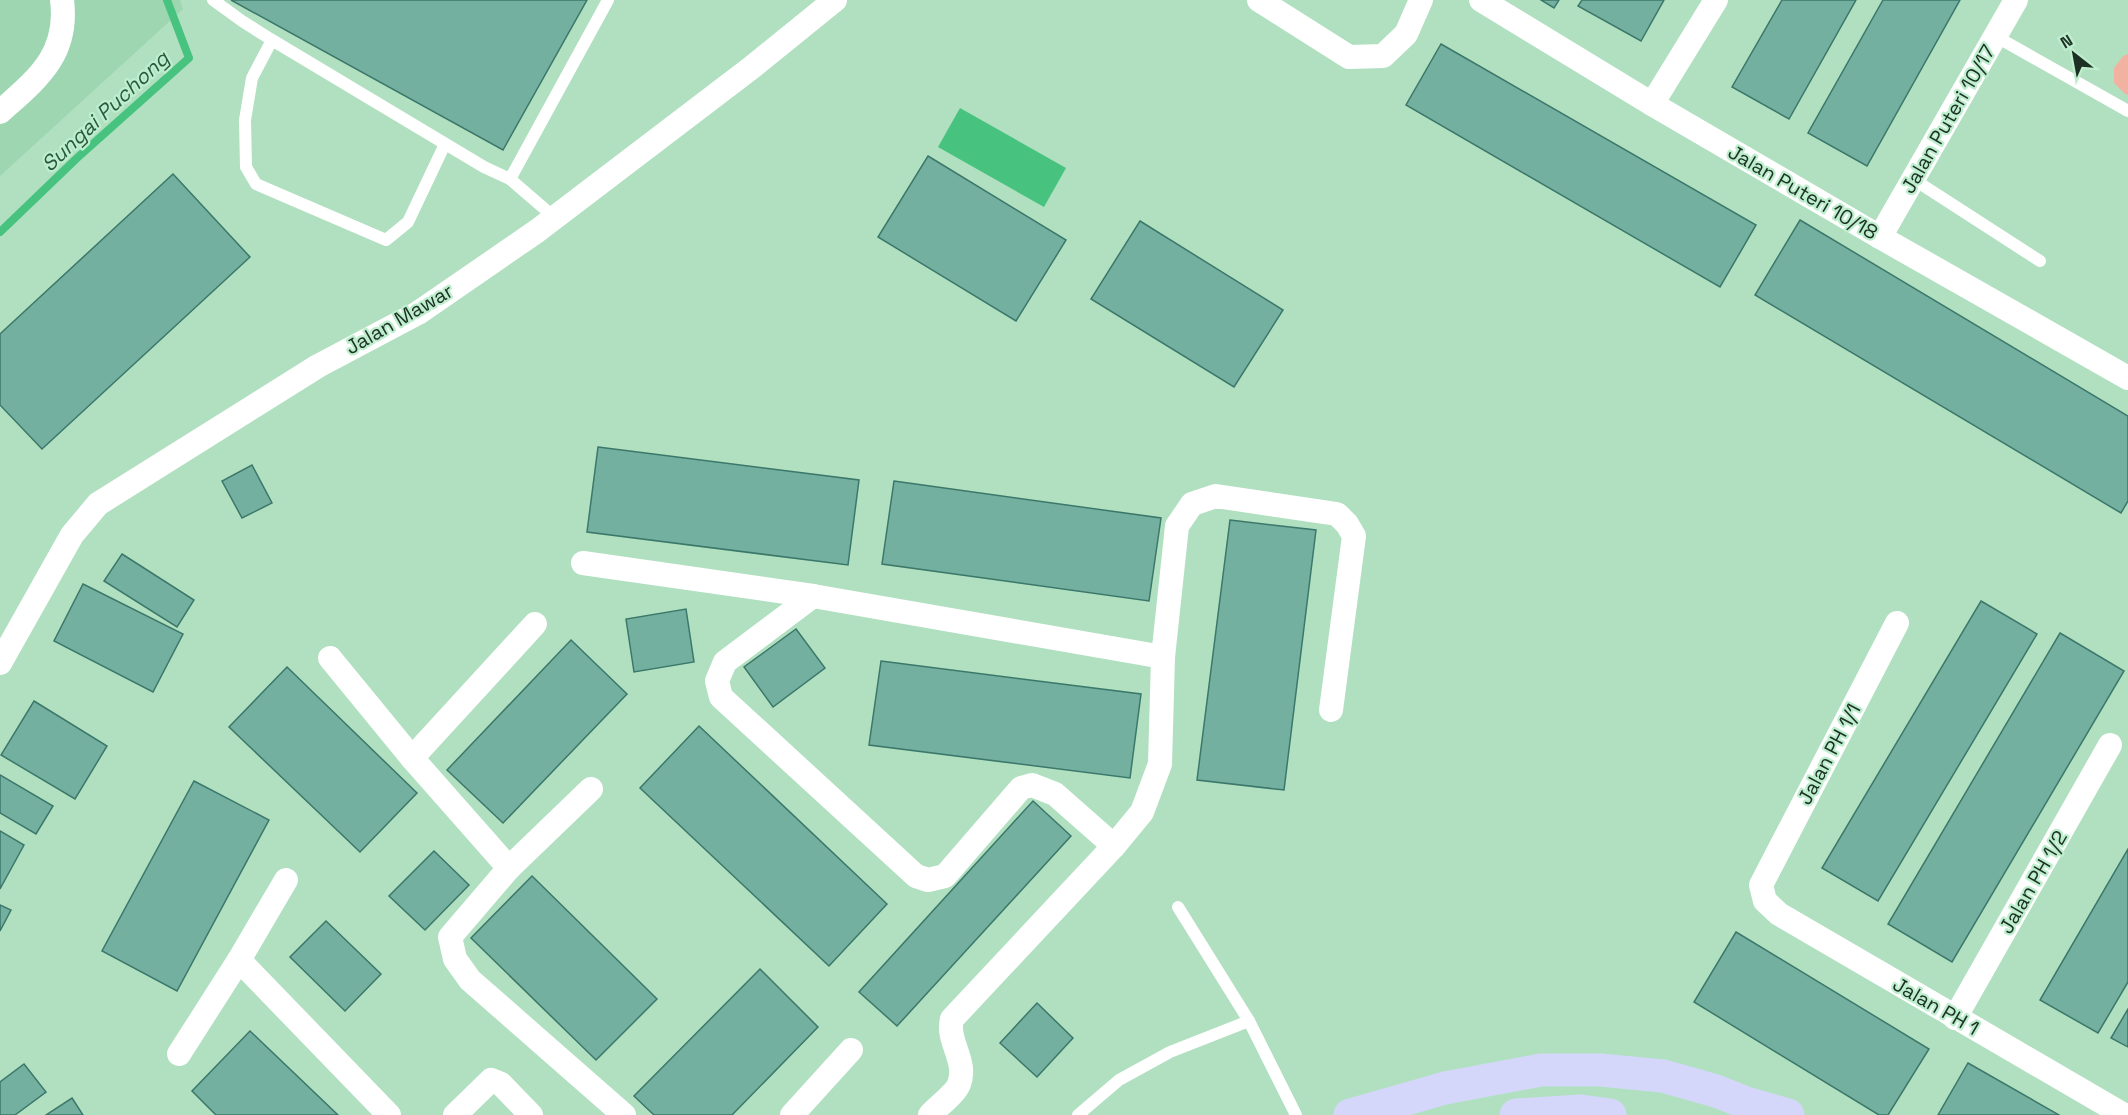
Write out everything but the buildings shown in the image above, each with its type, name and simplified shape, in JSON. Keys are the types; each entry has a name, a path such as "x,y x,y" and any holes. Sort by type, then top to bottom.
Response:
{"main road":[{"path":"1350,1115 1444,1088 1541,1071 1600,1070 1663,1076 1788,1115"},
{"path":"1516,1115 1581,1111 1610,1115"}],"street":[{"path":"0,112 36,80 56,51 64,20 62,0"},
{"name":"Jalan Mawar","path":"0,663 72,535 98,504 318,366 418,313 537,231 751,68 835,0"},
{"path":"1259,0 1349,57 1383,56 1406,34 1421,0"},
{"name":"Jalan Puteri 10/18","path":"1481,0 1652,104 2128,378"},
{"path":"1652,104 1716,0"},
{"name":"Jalan Puteri 10/17","path":"1880,237 2016,0"},
{"path":"930,1115 959,1085 962,1069 949,1028 952,1019 1114,846 1142,812 1160,764 1163,657 1177,526 1192,504 1216,496 1337,514 1347,524 1354,536 1331,710"},
{"path":"582,562 813,596 1163,657"},
{"path":"813,596 725,662 717,681 722,698 916,876 928,880 945,876 1021,788 1032,785 1055,794 1114,846"},
{"name":"Jalan PH 1/1","path":"1761,885 1897,623"},
{"path":"412,758 535,624"},
{"path":"330,658 412,758 508,868"},
{"name":"Jalan PH 1/2","path":"1955,1018 2110,746"},
{"path":"591,789 508,868 450,937 455,959 470,980 624,1115"},
{"path":"179,1054 239,960 286,880"},
{"name":"Jalan PH 1","path":"1761,885 1765,901 1779,914 2124,1115"},
{"path":"239,960 389,1115"},
{"path":"792,1115 851,1050"},
{"path":"455,1115 491,1080 501,1084 531,1115"}],"lane":[{"path":"213,0 272,40 445,144 510,179 554,217"},
{"path":"510,179 608,0"},
{"path":"1995,36 2128,111"},
{"path":"272,40 252,78 245,120 246,167 256,184 386,240 408,222 445,144"},
{"path":"1913,179 2040,261"},
{"path":"1178,907 1249,1021 1296,1115"},
{"path":"1078,1115 1119,1080 1170,1052 1249,1021"}],"shaded area":[{"path":"0,0 180,0 183,9 0,176"},
{"path":"2128,54 2128,95 2114,83 2114,68 2123,56"},
{"path":"960,108 1066,168 1044,207 938,147"}],"waterway":[{"name":"Sungai Puchong","path":"0,232 77,158 189,58 167,0"}]}
